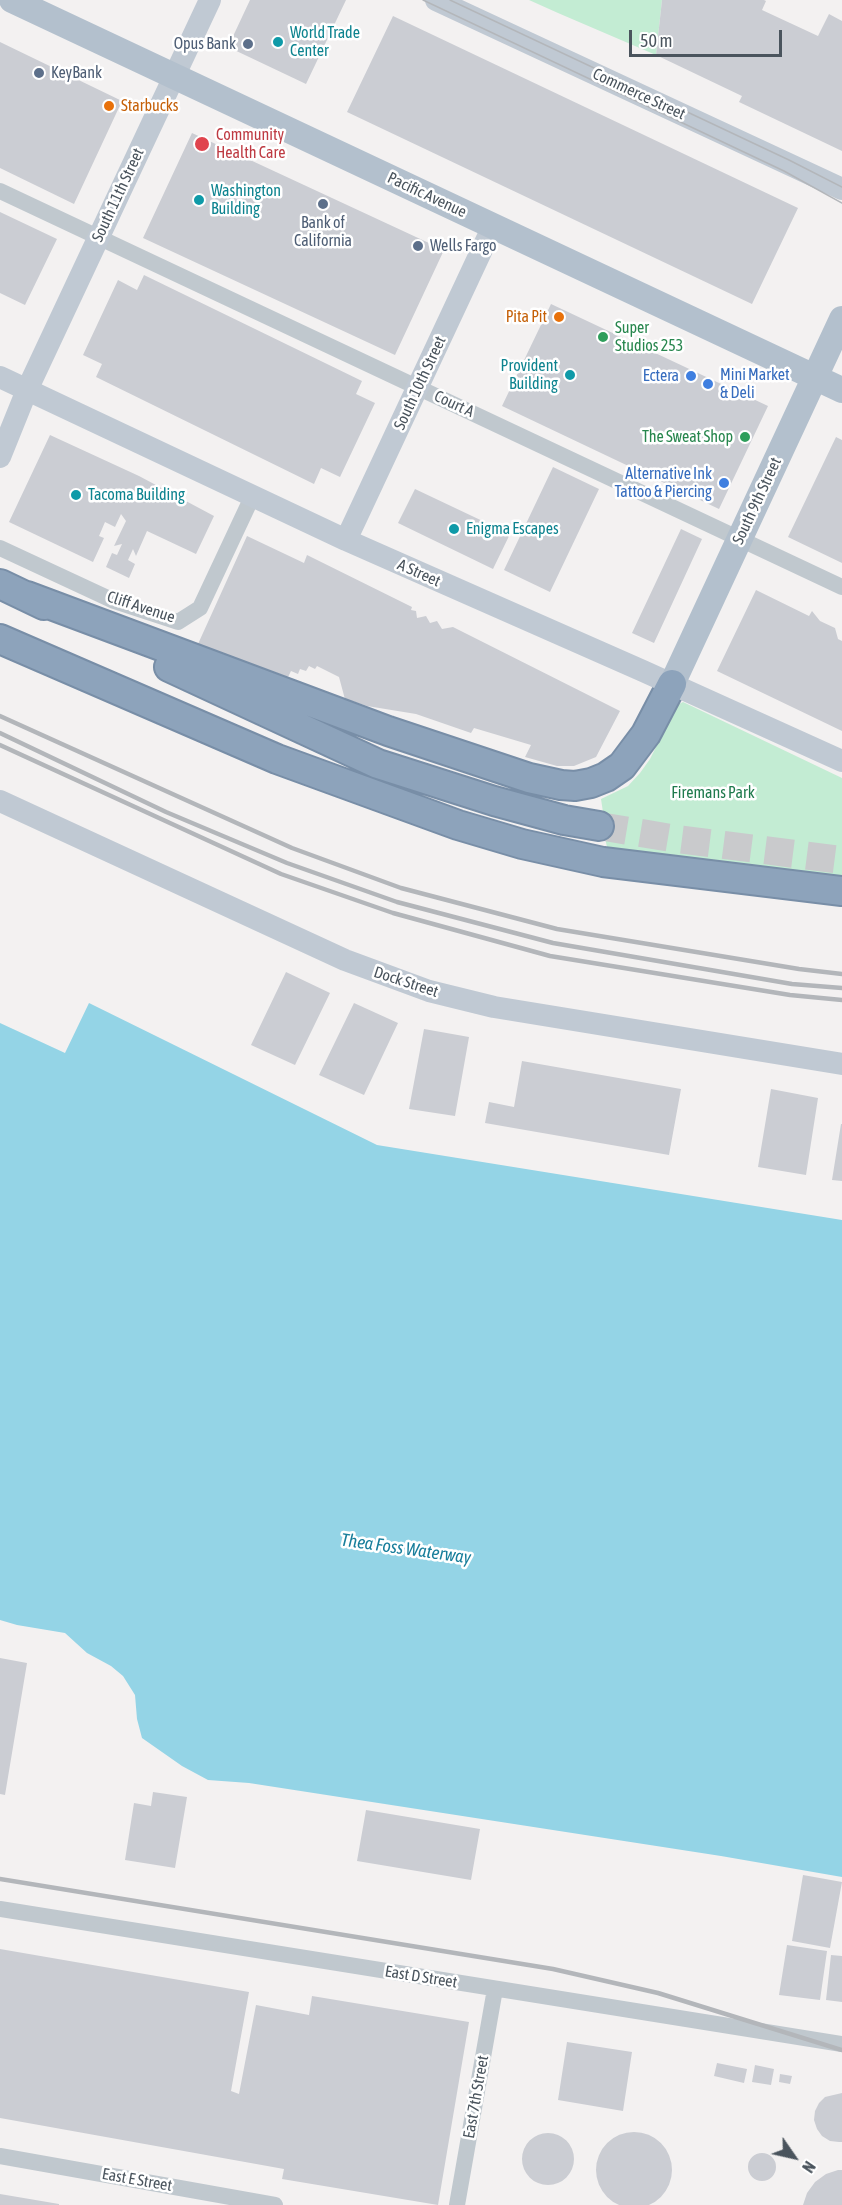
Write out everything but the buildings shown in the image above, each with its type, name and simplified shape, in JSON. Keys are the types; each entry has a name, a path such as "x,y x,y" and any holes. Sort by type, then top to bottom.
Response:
{"highway":[{"path":"0,584 252,707 378,764 494,801 564,820 599,826"},
{"path":"27,596 388,731 529,778 561,786 591,783 606,777 621,766 646,734 672,684"},
{"path":"0,639 277,759 458,825 522,844 603,862 842,891"}],"main road":[{"name":"Pacific Avenue","path":"12,0 842,390"},
{"name":"South 9th Street","path":"672,684 842,319"}],"street":[{"name":"South 11th Street","path":"0,457 27,390 210,0"},
{"name":"Commerce Street","path":"436,0 842,189"},
{"name":"Court A","path":"0,191 842,587"},
{"name":"South 10th Street","path":"346,540 493,226"},
{"name":"A Street","path":"0,378 346,540 842,761"},
{"name":"Cliff Avenue","path":"0,548 114,600 178,622 200,608 253,495"},
{"name":"Dock Street","path":"0,801 141,864 345,960 429,991 494,1007 842,1064"},
{"name":"East D Street","path":"0,1909 842,2044"},
{"name":"East 7th Street","path":"457,2205 495,1989"},
{"name":"East E Street","path":"0,2156 275,2205"}],"green space":[{"path":"529,0 662,0 656,55 558,13"},
{"name":"Firemans Park","path":"683,702 842,778 842,881 607,847 601,820 604,819 601,799 628,786 640,773 650,759 677,705"}],"water":[{"name":"Thea Foss Waterway","path":"89,1003 377,1145 842,1220 842,1877 249,1783 208,1780 182,1766 142,1738 137,1719 135,1695 123,1676 111,1666 87,1653 65,1633 0,1620 0,1023 65,1053"}],"tunnel":[{"path":"599,826 677,839 842,860"}],"tram line":[{"path":"423,0 784,171 842,203"},
{"path":"450,0 842,187"}],"railway":[{"path":"0,716 292,848 401,888 557,929 842,974"},
{"path":"0,733 166,812 287,863 397,902 553,943 792,984 842,988"},
{"path":"0,745 281,874 393,913 550,956 790,995 842,1000"},
{"path":"0,1879 553,1969 658,1993 842,2050"}],"place":[{"name":"World Trade Center","path":"278,42"},
{"name":"Opus Bank","path":"248,44"},
{"name":"KeyBank","path":"39,73"},
{"name":"Starbucks","path":"109,106"},
{"name":"Community Health Care","path":"202,144"},
{"name":"Washington Building","path":"199,200"},
{"name":"Bank of California","path":"323,204"},
{"name":"Wells Fargo","path":"418,246"},
{"name":"Pita Pit","path":"559,317"},
{"name":"Super Studios 253","path":"603,337"},
{"name":"Provident Building","path":"570,375"},
{"name":"Ectera","path":"691,376"},
{"name":"Mini Market & Deli","path":"708,384"},
{"name":"The Sweat Shop","path":"745,437"},
{"name":"Alternative Ink Tattoo & Piercing","path":"724,483"},
{"name":"Tacoma Building","path":"76,495"},
{"name":"Enigma Escapes","path":"454,529"}]}
